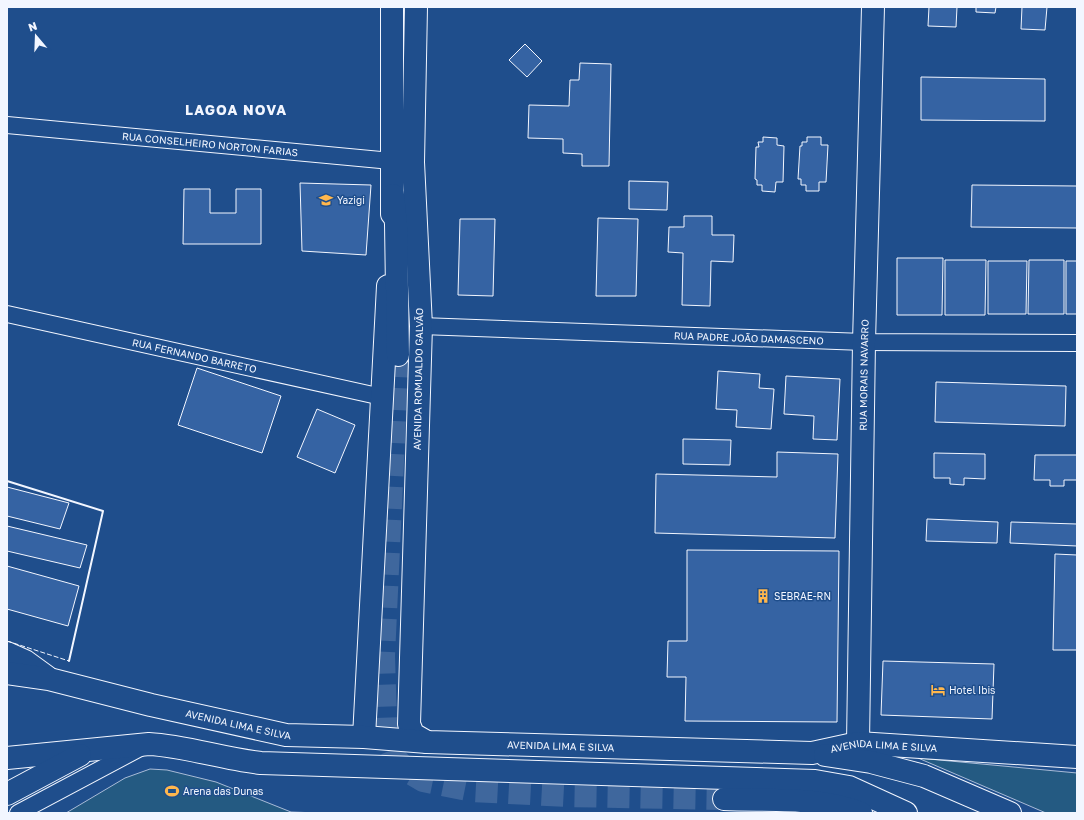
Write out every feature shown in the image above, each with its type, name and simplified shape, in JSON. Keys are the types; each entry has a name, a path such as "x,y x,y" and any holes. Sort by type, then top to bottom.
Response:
{"main road":[{"path":"392,7 392,162 396,224 398,355"},
{"name":"AVENIDA ROMUALDO GALVÃO","path":"416,7 413,162 421,326 409,724 413,734 427,742"},
{"name":"RUA MORAIS NAVARRO","path":"858,743 864,342 873,7"},
{"path":"364,737 393,195"},
{"path":"7,653 25,661 49,679"},
{"path":"7,665 49,679"},
{"path":"7,673 49,679"},
{"name":"AVENIDA LIMA E SILVA","path":"49,679 151,705 286,735 364,737 427,742 812,752 858,743 1077,758"},
{"path":"7,758 149,744 166,746 238,761 261,763 814,780 849,787 901,811"},
{"path":"7,794 89,750"},
{"path":"812,752 871,762 924,776 1010,813"},
{"path":"724,799 823,803 847,808 861,813"}],"street":[{"name":"RUA CONSELHEIRO NORTON FARIAS","path":"7,125 392,162 413,162"},
{"name":"RUA FERNANDO BARRETO","path":"7,314 382,397"},
{"name":"RUA PADRE JOÃO DAMASCENO","path":"421,326 864,342 1077,344"},
{"path":"18,813 149,744"}],"shaded area":[{"path":"918,758 1077,773 1077,813 1046,813"},
{"name":"Arena das Dunas","path":"150,769 167,770 216,782 291,812 319,813 66,813 125,778"}],"building":[{"path":"929,7 957,7 956,27 928,26"},
{"path":"976,7 996,7 995,13 976,12"},
{"path":"1022,7 1047,7 1045,30 1021,29"},
{"path":"525,44 542,61 527,77 509,60"},
{"path":"580,63 611,64 609,166 582,166 582,154 563,153 563,139 528,138 529,105 569,106 570,80 579,80"},
{"path":"921,77 1045,79 1045,121 921,120"},
{"path":"763,137 777,138 777,145 784,146 783,182 776,182 775,192 762,191 762,185 757,185 757,180 755,179 756,147 759,147 758,142 763,142"},
{"path":"807,137 821,137 821,145 828,145 826,182 819,182 819,191 806,191 806,185 801,185 801,179 798,179 800,146 802,146 802,142 807,142"},
{"path":"629,181 668,182 667,210 629,209"},
{"path":"300,183 371,185 366,255 302,251"},
{"path":"972,185 1077,186 1077,228 971,227"},
{"path":"184,189 210,189 210,213 236,213 236,189 261,189 261,244 183,244"},
{"path":"684,216 712,216 712,235 734,235 733,262 711,261 710,306 682,305 683,253 668,252 669,227 684,227"},
{"path":"598,218 638,219 636,296 596,296"},
{"path":"460,219 495,219 493,296 458,295"},
{"path":"897,258 943,258 942,315 897,315"},
{"path":"945,260 986,260 985,315 945,315"},
{"path":"1029,260 1064,260 1064,314 1028,314"},
{"path":"988,261 1027,261 1026,314 988,314"},
{"path":"1066,261 1077,261 1077,314 1066,314"},
{"path":"197,368 281,396 262,453 178,425"},
{"path":"718,371 760,374 759,388 774,389 771,429 736,427 737,410 716,409"},
{"path":"786,376 840,379 837,440 813,439 814,416 784,414"},
{"path":"936,382 1066,386 1065,426 935,422"},
{"path":"317,409 355,425 335,473 297,457"},
{"path":"683,439 731,440 730,465 683,464"},
{"path":"777,452 838,454 835,538 655,533 656,474 777,477"},
{"path":"934,453 985,454 985,479 964,478 964,485 950,484 950,478 934,478"},
{"path":"1035,455 1077,455 1077,480 1064,480 1064,486 1050,486 1050,480 1034,480"},
{"path":"7,487 69,503 60,529 7,516"},
{"path":"927,519 998,522 997,543 926,541"},
{"path":"1011,522 1077,524 1077,546 1010,543"},
{"path":"7,526 87,545 80,568 7,551"},
{"name":"SEBRAE-RN","path":"687,550 839,551 837,722 685,721 686,677 667,677 668,641 687,641"},
{"path":"1055,554 1077,555 1077,650 1053,650"},
{"path":"7,566 79,586 68,626 7,609"},
{"name":"Hotel Ibis","path":"883,661 994,664 992,719 881,715"}],"tunnel":[{"path":"398,355 384,656 386,722 388,742 394,756 411,774 423,781 472,791 567,796 724,799"}],"fence":[{"path":"7,641 69,661"}],"wall":[{"path":"7,481 103,511 69,661"}],"place":[{"name":"Yazigi","path":"326,200"},
{"name":"SEBRAE-RN","path":"763,596"},
{"name":"Hotel Ibis","path":"938,690"},
{"name":"Arena das Dunas","path":"172,791"}],"district":[{"name":"LAGOA NOVA","path":"236,109"}]}
